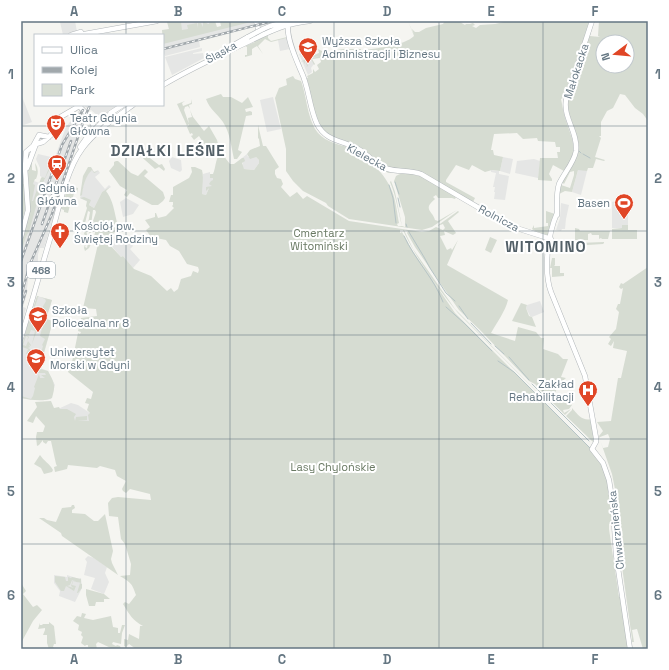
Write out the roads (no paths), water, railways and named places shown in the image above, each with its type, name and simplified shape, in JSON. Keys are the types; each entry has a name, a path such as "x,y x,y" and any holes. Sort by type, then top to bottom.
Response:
{"main road":[{"path":"74,34 95,28 140,21"},
{"path":"85,34 157,21"},
{"path":"218,54 261,31 256,21"},
{"name":"Małokacka","path":"550,240 556,223 559,186 576,151 575,138 566,112 566,100 592,21"},
{"name":"Śląska","path":"164,83 261,31 287,23 308,22"},
{"name":"Kielecka","path":"287,23 293,50 304,78 315,119 320,130 335,141 358,149 374,163 392,170 414,172 423,175 469,202"},
{"name":"Śląska","path":"164,84 261,31"},
{"path":"79,106 97,125"},
{"path":"83,106 97,125"},
{"path":"80,146 101,119 121,106"},
{"name":"468","path":"21,332 74,155 97,125 110,114 124,106"},
{"name":"468","path":"21,338 74,161 97,125 130,106"},
{"path":"27,161 36,144 43,142 49,137 52,134 58,119 74,107"},
{"path":"21,236 28,212 26,152 33,146 39,135 49,137"},
{"name":"Rolnicza","path":"469,202 510,226 550,240"},
{"name":"Chwarznieńska","path":"550,240 548,264 548,279 550,288 585,376 596,440 592,449 602,462 608,476 615,524 617,562 630,649"}],"waterway":[{"path":"583,154 590,158"},
{"path":"395,182 399,194"},
{"path":"389,185 393,198 396,223"},
{"path":"398,198 400,207"},
{"path":"409,232 446,293 455,301"},
{"path":"404,236 413,253 435,285 443,302"},
{"path":"459,306 468,319"},
{"path":"446,307 492,351"},
{"path":"471,323 491,344"},
{"path":"495,346 504,354"},
{"path":"509,357 529,380"},
{"path":"498,361 514,372 590,448"},
{"path":"532,384 589,441"}],"railway":[{"path":"164,49 273,21"},
{"path":"21,296 30,264 52,214 90,106"},
{"path":"21,261 62,145 83,110"},
{"path":"42,224 71,141"},
{"path":"21,307 26,291"}],"place":[{"name":"Wyższa Szkoła Administracji i Biznesu","path":"308,64"},
{"name":"Teatr Gdynia Główna","path":"56,141"},
{"name":"Gdynia Główna","path":"57,181"},
{"name":"Basen","path":"624,220"},
{"name":"Kościół pw. Świętej Rodziny","path":"60,249"},
{"name":"Szkoła Policealna nr 8","path":"38,333"},
{"name":"Uniwersytet Morski w Gdyni","path":"36,375"},
{"name":"Zakład Rehabilitacji","path":"588,407"}],"district":[{"name":"DZIAŁKI LEŚNE","path":"168,151"},
{"name":"WITOMINO","path":"546,247"}],"park label":[{"name":"Cmentarz Witomiński","path":"319,239"},
{"name":"Lasy Chylońskie","path":"333,467"}]}
